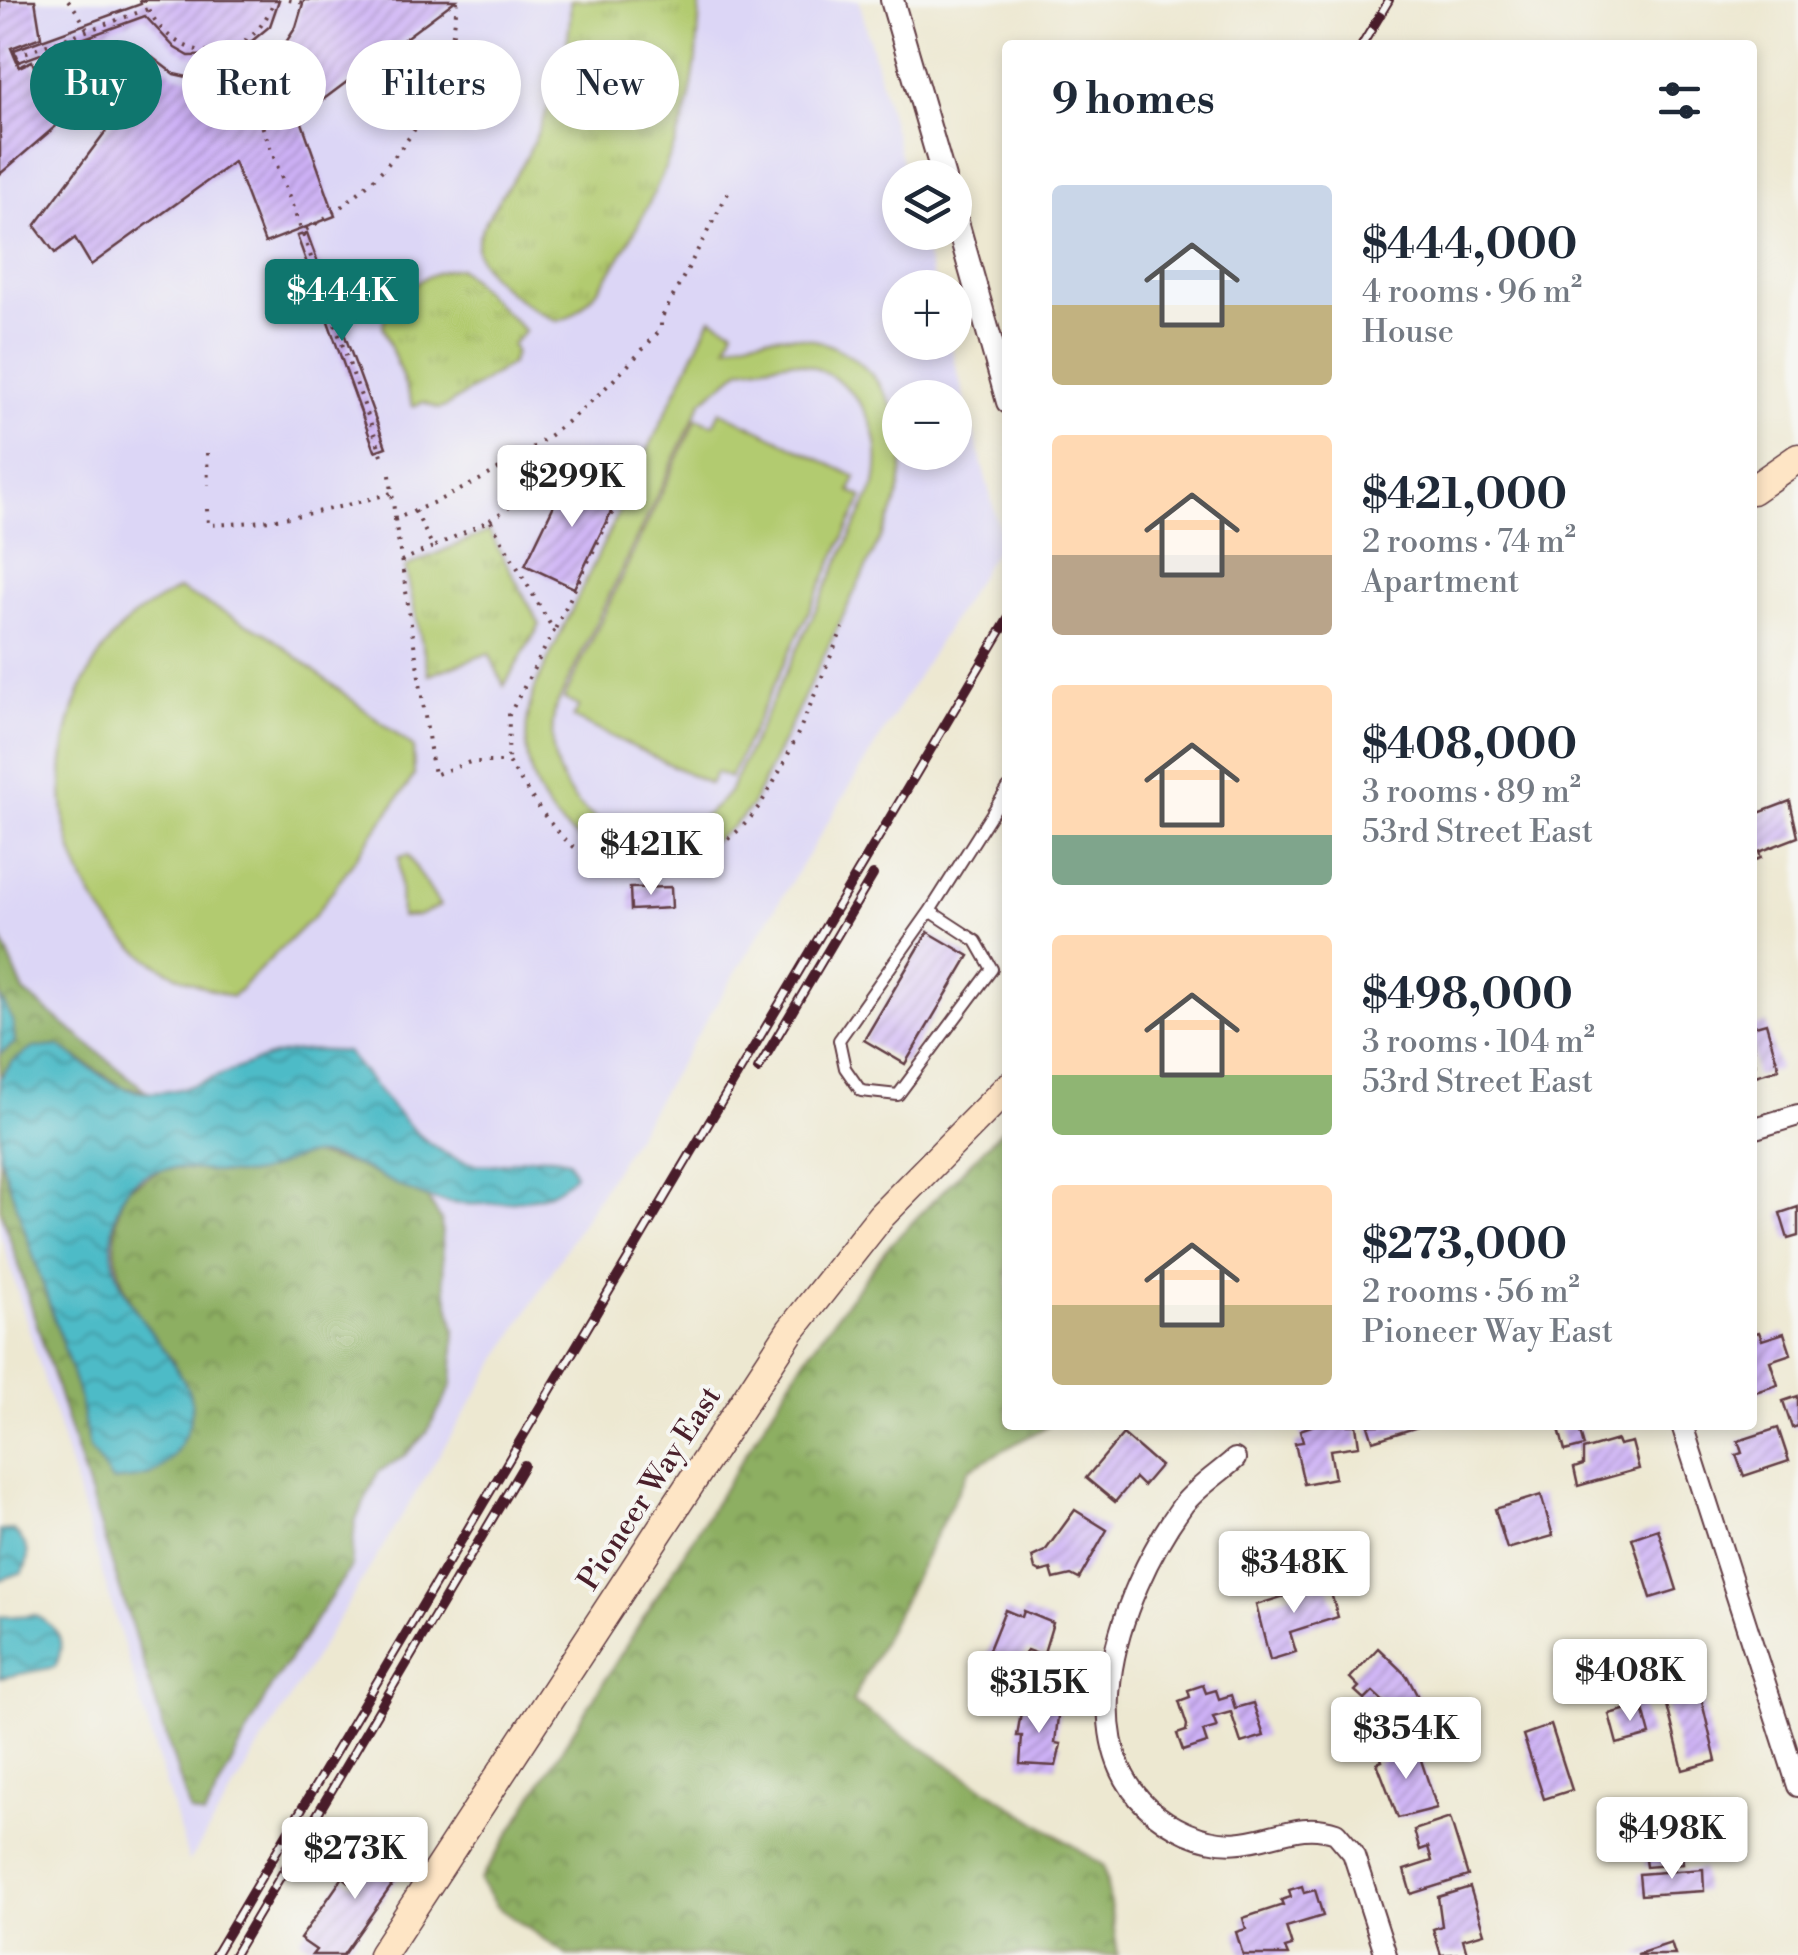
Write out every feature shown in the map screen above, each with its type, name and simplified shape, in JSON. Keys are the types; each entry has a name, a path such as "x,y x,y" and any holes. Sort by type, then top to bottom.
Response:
{"main road":[{"path":"1757,487 1798,458"},
{"name":"Pioneer Way East","path":"382,1955 791,1330 882,1216 1002,1093"}],"street":[{"path":"892,0 939,160"},
{"path":"965,250 1002,381"},
{"path":"1757,1127 1798,1115"},
{"path":"1684,1430 1798,1786"},
{"path":"1235,1459 1186,1501 1134,1590 1109,1682 1112,1740 1130,1783 1146,1804 1190,1834 1240,1845 1302,1828 1336,1833 1353,1853 1386,1955"}],"lane":[{"path":"930,911 976,940 992,970 898,1096 862,1091 846,1068 839,1040 930,911 1002,797"}],"path":[{"path":"68,0 89,40"},
{"path":"144,0 168,38 182,46"},
{"path":"248,40 266,22 274,0"},
{"path":"289,0 304,3"},
{"path":"302,232 334,214 380,175 419,127 446,66 457,0"},
{"path":"16,56 148,9"},
{"path":"264,130 382,455"},
{"path":"395,519 466,490 540,446 616,380 660,329 661,319 728,193"},
{"path":"208,453 208,485"},
{"path":"400,560 490,520 572,466 627,483 509,716 508,762 541,813 576,849 634,869 698,858 734,836 758,808 843,628"},
{"path":"390,475 434,774 470,762 508,762"},
{"path":"207,508 208,525 242,524 340,509 391,493"},
{"path":"415,511 432,546"},
{"path":"490,520 554,631"}],"shaded area":[{"path":"0,0 859,0 901,160 882,160 882,250 925,250 931,270 882,270 882,360 955,360 960,380 882,380 882,470 972,470 972,426 1002,539 189,1862 0,1233"}],"green space":[{"path":"570,0 700,0 687,108 669,160 654,194 617,263 596,291 576,312 557,321 498,283 477,251 482,230 527,156 541,123 541,130 679,130 679,40 568,40"},
{"path":"459,268 525,331 512,344 515,353 511,364 445,407 438,409 424,402 413,406 383,327 385,315 410,286"},
{"path":"711,318 734,329 727,346 770,336 808,339 842,351 869,372 882,391 882,470 902,470 893,512 751,807 711,842 668,858 626,858 587,844 555,817 533,780 526,735 537,683","holes":["791,361 832,377 861,404 870,422 876,441 875,485 729,792 700,818 669,832 637,833 607,825 581,807 563,781 553,748 555,709 702,401 741,369"]},
{"path":"720,411 856,477 850,491 863,497 730,778 716,772 710,784 573,718 579,706 564,699 697,418 713,425"},
{"path":"489,531 540,625 504,686 489,653 429,675 405,567"},
{"path":"178,589 267,634 413,747 414,776 316,914 232,997 164,969 117,931 89,892 71,847 63,800 64,752 75,705 96,661 127,622"},
{"path":"408,855 440,906 418,916 401,917 399,857"},
{"path":"0,935 24,992 145,1090 125,1088 58,1046 12,1062 0,1077 0,1054 15,1043 13,1021 0,997"},
{"path":"1002,1130 1002,1430 1040,1430 969,1469 852,1702 1104,1866 1118,1955 567,1955 496,1906 480,1881 805,1358 888,1247"},
{"path":"306,1153 356,1165 427,1198 441,1220 444,1281 455,1330 452,1385 427,1432 406,1455 378,1472 355,1522 351,1567 271,1687 204,1817 190,1812 0,1207 0,1156 78,1390 89,1448 174,1362 144,1323 122,1282 115,1238 125,1190 163,1169 211,1168 254,1174"}],"water":[{"path":"0,997 13,1021 15,1043 0,1054"},
{"path":"59,1046 108,1079 144,1092 182,1088 285,1053 346,1052 403,1119 436,1148 455,1158 487,1165 555,1157 568,1160 575,1174 562,1186 541,1196 482,1204 426,1197 353,1164 318,1155 300,1157 257,1173 166,1169 138,1179 120,1202 112,1232 113,1258 120,1282 177,1369 192,1403 188,1427 168,1461 146,1476 112,1481 89,1448 78,1390 0,1156 0,1078 12,1062 33,1048"},
{"path":"14,1530 27,1550 28,1560 23,1572 0,1580 0,1531"},
{"path":"35,1615 59,1636 55,1667 0,1678 0,1617"}],"building":[{"path":"0,0 35,0 41,37 11,48 19,67 30,62 30,130 51,130 0,174"},
{"path":"140,0 279,0 270,26 253,40 182,40 182,52 145,16 79,40 42,40 141,4"},
{"path":"304,0 456,0 403,40 346,40 346,82 326,98 326,40 287,40"},
{"path":"30,44 30,58 19,62 14,50"},
{"path":"162,65 182,76 182,130 305,130 335,216 265,243 234,162 91,265 75,238 55,253 35,226 107,130 162,130"},
{"path":"307,233 386,447 375,451 297,236"},
{"path":"570,472 619,495 574,588 525,565"},
{"path":"1790,801 1798,837 1759,852 1761,858 1757,859 1757,814"},
{"path":"671,887 672,908 631,910 630,888"},
{"path":"928,932 969,956 905,1064 864,1040"},
{"path":"1766,1023 1779,1069 1757,1075 1757,1026"},
{"path":"1798,1207 1798,1236 1788,1239 1780,1213"},
{"path":"1757,1333 1762,1340 1784,1333 1791,1354 1770,1361 1778,1385 1757,1391"},
{"path":"1798,1396 1798,1426 1792,1428 1783,1401"},
{"path":"1778,1428 1789,1461 1744,1476 1736,1455 1742,1453 1738,1441"},
{"path":"1300,1430 1357,1430 1359,1446 1330,1450 1335,1478 1304,1484 1295,1443 1303,1442"},
{"path":"1370,1430 1408,1430 1373,1441"},
{"path":"1559,1430 1579,1430 1584,1446 1565,1451"},
{"path":"1123,1434 1160,1466 1143,1486 1135,1478 1115,1502 1086,1478"},
{"path":"1617,1440 1619,1445 1632,1442 1639,1469 1578,1486 1574,1468 1583,1465 1583,1450"},
{"path":"1541,1495 1553,1536 1507,1549 1495,1509"},
{"path":"1075,1510 1107,1530 1079,1579 1071,1575 1054,1579 1051,1569 1035,1569 1032,1557 1045,1551"},
{"path":"1658,1529 1677,1590 1651,1598 1632,1538"},
{"path":"1304,1583 1328,1583 1338,1617 1290,1632 1296,1652 1270,1660 1256,1605 1304,1590"},
{"path":"1005,1610 1022,1617 1024,1611 1053,1623 1043,1656 1027,1650 1011,1679 984,1662"},
{"path":"1378,1648 1407,1676 1425,1710 1393,1721 1389,1707 1373,1692 1365,1700 1355,1691 1359,1687 1350,1678"},
{"path":"1203,1685 1206,1693 1216,1690 1219,1699 1231,1695 1235,1708 1253,1703 1264,1736 1241,1743 1231,1712 1213,1717 1217,1727 1203,1731 1207,1743 1183,1751 1177,1734 1186,1731 1187,1725 1179,1701 1190,1697 1188,1690"},
{"path":"1698,1685 1716,1761 1683,1770 1664,1693"},
{"path":"1642,1705 1650,1735 1617,1744 1609,1714"},
{"path":"1022,1706 1059,1708 1055,1743 1061,1744 1056,1766 1020,1764 1022,1736 1017,1736"},
{"path":"1551,1725 1572,1790 1544,1799 1523,1735"},
{"path":"1397,1745 1400,1754 1417,1748 1437,1808 1398,1818 1377,1763 1382,1761 1379,1752"},
{"path":"1676,1813 1677,1825 1686,1823 1689,1847 1682,1848 1683,1864 1646,1867 1642,1837 1660,1835 1658,1815"},
{"path":"1450,1818 1468,1876 1411,1894 1404,1870 1432,1861 1428,1847 1420,1850 1414,1830"},
{"path":"387,1837 413,1855 343,1955 312,1955 316,1950 300,1939 343,1877 353,1885"},
{"path":"1703,1869 1704,1891 1641,1895 1639,1874"},
{"path":"1302,1886 1304,1893 1315,1890 1323,1916 1286,1927 1292,1946 1285,1948 1288,1955 1243,1955 1236,1932 1246,1929 1243,1918 1283,1905 1281,1900 1291,1897 1289,1890"},
{"path":"1470,1887 1484,1933 1463,1939 1467,1953 1441,1955 1433,1929 1442,1926 1438,1897"},
{"path":"1671,1943 1675,1955 1638,1955 1638,1954"}],"railway":[{"path":"1365,40 1389,0"},
{"path":"215,1955 1002,629"},
{"path":"758,1069 873,875"},
{"path":"234,1955 524,1465"}]}
